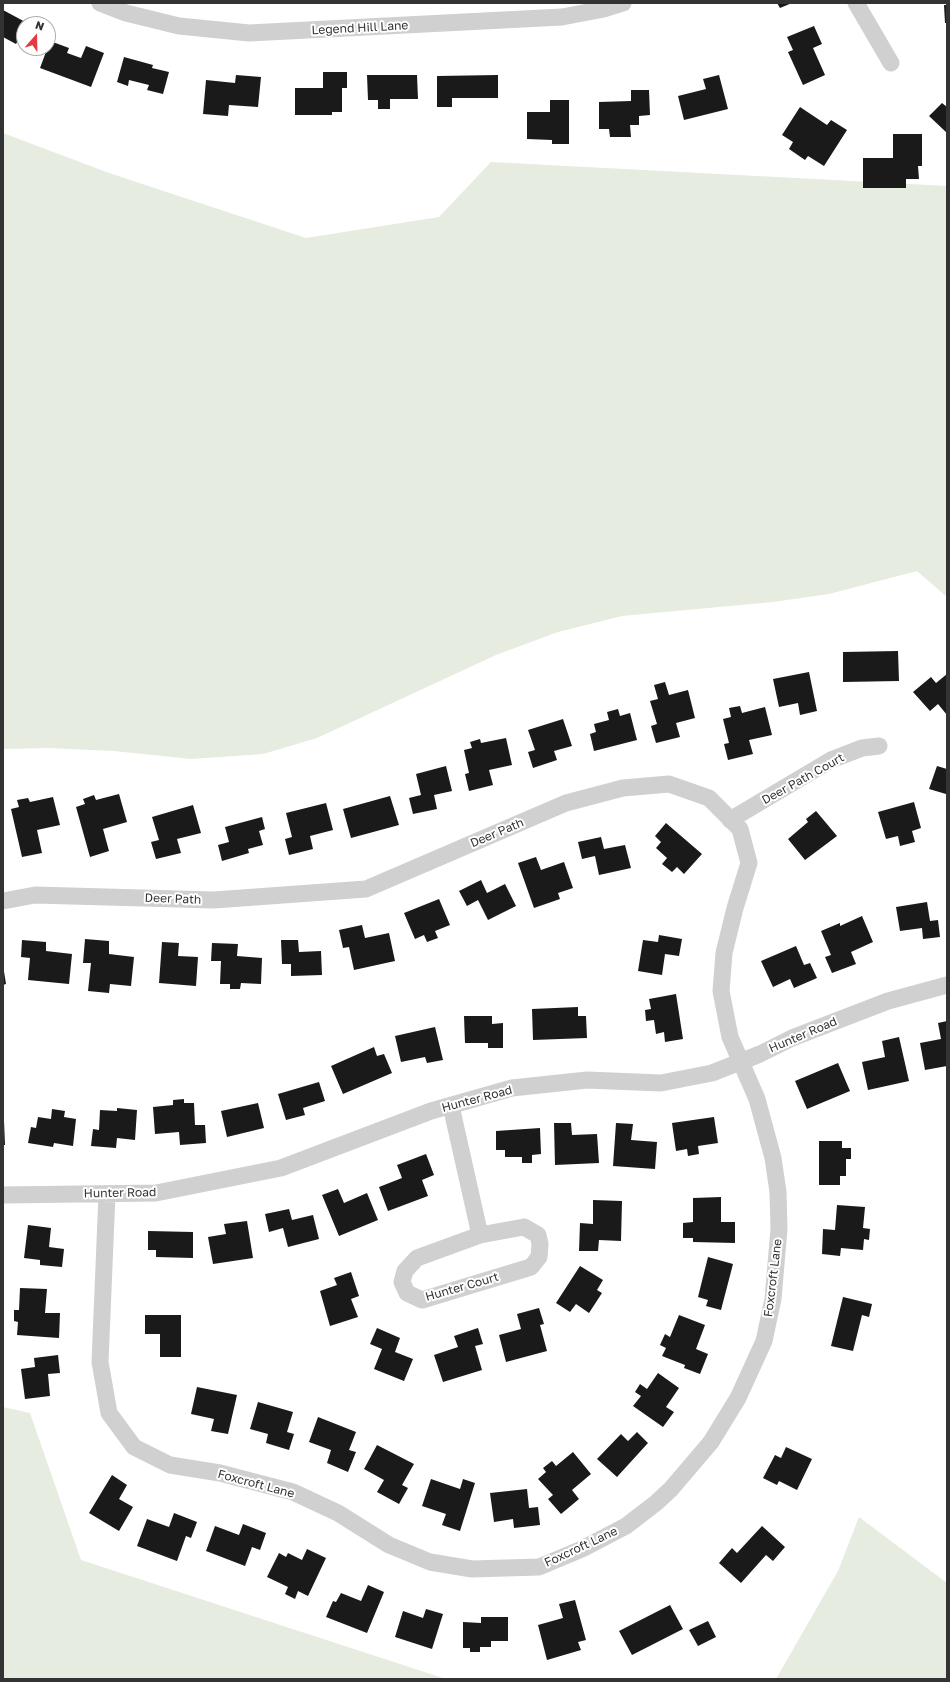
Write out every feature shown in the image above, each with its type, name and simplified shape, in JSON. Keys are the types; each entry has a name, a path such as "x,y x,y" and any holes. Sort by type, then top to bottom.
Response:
{"street":[{"name":"Legend Hill Lane","path":"100,3 126,13 179,26 249,33 562,17 604,9 623,3"},
{"path":"856,3 891,63"},
{"name":"Deer Path Court","path":"730,820 831,760 862,748 879,746"},
{"name":"Deer Path","path":"3,901 35,895 214,900 366,889 566,803 623,788 669,784 709,798 740,829 749,863 735,908 724,953 721,991 730,1037 740,1062"},
{"name":"Hunter Road","path":"3,1196 156,1193 281,1168 431,1111 512,1088 587,1080 661,1083 712,1073 792,1038 888,1001 947,985"},
{"name":"Foxcroft Lane","path":"107,1194 100,1362 108,1413 134,1447 170,1465 220,1473 293,1492 338,1513 389,1545 430,1562 472,1570 539,1567 588,1547 626,1526 656,1503 671,1489 711,1442 738,1398 764,1341 773,1299 779,1229 778,1192 773,1158 757,1099 740,1062"},
{"path":"451,1106 480,1235"},
{"name":"Hunter Court","path":"524,1227 538,1235 541,1249 539,1257 531,1267 434,1297 422,1300 407,1293 402,1282 405,1271 417,1258 480,1235 524,1227"}],"shaded area":[{"path":"3,133 109,173 306,238 439,217 491,162 947,186 947,597 917,571 829,594 773,602 622,616 558,632 496,655 317,738 263,754 191,759 114,751 48,748 3,749"},
{"path":"3,1407 30,1413 81,1560 446,1679 3,1679"},
{"path":"859,1517 947,1583 947,1679 776,1679 838,1571"}],"building":[{"path":"777,3 792,3 780,8"},
{"path":"944,5 947,5 947,23 945,23"},
{"path":"3,10 16,17 16,44 3,37"},
{"path":"814,26 822,44 813,48 825,75 803,85 788,52 793,50 787,37"},
{"path":"56,43 69,48 67,53 81,58 86,46 104,53 91,87 40,68 44,56 56,56"},
{"path":"124,57 153,65 152,68 169,72 163,94 147,90 149,85 129,80 128,86 117,82"},
{"path":"323,72 347,72 347,88 342,88 342,112 332,112 332,115 295,115 295,88 323,88"},
{"path":"236,75 261,77 258,107 229,105 228,116 203,114 206,80 235,83"},
{"path":"367,75 417,75 418,99 390,99 390,109 378,109 378,100 368,100"},
{"path":"498,75 498,98 452,98 452,107 437,107 437,76"},
{"path":"719,75 728,109 684,120 678,96 706,89 703,79"},
{"path":"631,90 649,90 650,115 639,116 639,125 630,125 631,137 610,137 609,129 599,129 599,102 631,101"},
{"path":"550,100 569,100 569,144 552,144 552,140 527,139 527,112 550,112"},
{"path":"942,103 947,107 947,133 929,116"},
{"path":"800,107 827,125 831,120 847,130 824,166 808,156 805,160 789,149 793,142 782,135"},
{"path":"893,134 922,134 922,166 918,166 919,179 906,179 906,188 863,188 863,158 893,158"},
{"path":"898,651 899,681 843,682 843,652"},
{"path":"809,672 817,711 800,715 798,703 779,707 773,679"},
{"path":"947,674 947,715 938,704 930,711 913,692 931,677 936,683"},
{"path":"665,682 669,695 688,690 695,718 676,723 680,737 656,743 651,726 657,724 650,701 658,699 654,685"},
{"path":"740,706 742,713 765,707 772,735 749,740 753,754 728,760 724,744 729,743 723,719 731,717 729,708"},
{"path":"618,709 620,716 630,713 637,740 594,751 590,734 596,732 594,724 609,720 607,712"},
{"path":"563,719 572,746 554,751 557,760 533,768 528,752 535,750 528,730"},
{"path":"506,738 512,765 489,770 493,785 469,791 465,774 469,773 464,750 472,748 470,742 480,739 481,743"},
{"path":"446,766 452,791 434,795 437,809 413,814 409,798 421,795 416,774"},
{"path":"937,766 947,769 946,794 929,789"},
{"path":"119,794 127,822 103,829 109,851 90,857 76,807 85,804 83,799 94,795 96,800"},
{"path":"390,796 399,825 351,838 343,809"},
{"path":"53,797 60,825 37,830 42,853 22,857 11,809 19,807 17,800 28,798 30,802"},
{"path":"914,802 921,828 912,831 915,842 900,846 898,836 886,839 878,812"},
{"path":"326,803 333,830 310,836 313,849 289,855 285,839 292,837 286,813"},
{"path":"193,805 201,833 177,839 181,853 156,859 151,842 159,840 152,817"},
{"path":"816,811 837,836 805,860 788,839 808,822 806,819"},
{"path":"262,817 265,829 259,831 263,845 248,849 249,853 222,861 218,845 229,842 225,827"},
{"path":"666,823 702,854 684,874 677,867 672,872 662,864 667,858 656,848 661,842 655,836"},
{"path":"601,837 604,849 625,845 631,868 599,875 595,856 582,859 578,842"},
{"path":"536,857 541,870 564,862 573,888 558,893 560,899 534,908 518,863"},
{"path":"481,880 487,893 505,884 516,906 488,920 478,900 467,906 459,891"},
{"path":"439,899 450,925 435,931 438,938 427,942 424,935 415,939 404,913"},
{"path":"927,902 930,921 938,920 940,937 923,939 922,928 900,931 896,907"},
{"path":"862,916 873,942 851,952 856,964 832,973 825,957 831,955 821,931 840,923 840,926"},
{"path":"362,925 365,938 389,933 395,961 354,970 349,947 343,948 339,930"},
{"path":"659,935 682,939 679,956 665,954 662,975 638,971 643,940 658,942"},
{"path":"85,939 109,941 109,954 134,957 131,986 110,984 109,993 88,991 91,963 83,963"},
{"path":"22,940 46,942 46,951 72,954 69,984 28,980 30,958 21,957"},
{"path":"281,940 298,940 299,952 321,951 322,975 291,976 291,964 282,964"},
{"path":"162,942 179,943 178,956 198,957 196,986 159,983"},
{"path":"212,943 238,944 237,956 262,958 261,984 241,983 240,989 230,989 230,984 220,984 221,961 211,961"},
{"path":"796,946 804,965 810,963 817,978 794,988 790,979 773,987 761,961"},
{"path":"3,965 6,984 3,985"},
{"path":"676,994 683,1039 665,1042 664,1032 656,1034 654,1020 646,1021 645,1010 651,1009 649,999"},
{"path":"578,1007 578,1016 586,1016 587,1038 533,1040 532,1009"},
{"path":"464,1016 492,1016 492,1024 503,1023 503,1048 488,1048 488,1043 465,1043"},
{"path":"947,1021 947,1066 925,1070 920,1043 941,1039 938,1023"},
{"path":"435,1027 443,1060 427,1063 425,1057 401,1062 395,1036"},
{"path":"899,1037 909,1081 868,1090 862,1062 885,1057 882,1041"},
{"path":"374,1047 377,1056 384,1054 392,1073 343,1094 331,1066"},
{"path":"838,1063 850,1091 807,1109 795,1081"},
{"path":"319,1082 325,1101 303,1108 305,1115 286,1120 278,1094"},
{"path":"184,1099 184,1103 194,1103 195,1125 205,1125 206,1143 180,1145 179,1132 155,1134 153,1107 173,1105 173,1100"},
{"path":"258,1103 264,1128 227,1137 221,1111"},
{"path":"117,1108 137,1110 135,1140 117,1138 116,1148 91,1146 93,1129 99,1130 100,1110 117,1111"},
{"path":"52,1109 65,1111 64,1117 76,1119 73,1146 54,1143 53,1147 28,1143 31,1127 36,1128 38,1117 51,1119"},
{"path":"714,1117 718,1143 698,1146 699,1154 688,1156 687,1149 676,1151 672,1123"},
{"path":"4,1121 5,1145 3,1145"},
{"path":"554,1123 571,1123 572,1135 597,1134 599,1163 555,1165"},
{"path":"616,1123 633,1124 631,1140 657,1142 655,1169 613,1166"},
{"path":"540,1128 541,1154 532,1155 532,1163 522,1163 522,1157 505,1157 505,1150 496,1150 496,1131"},
{"path":"819,1141 842,1141 842,1148 851,1148 851,1159 846,1159 846,1176 840,1176 840,1185 819,1185"},
{"path":"426,1154 434,1175 422,1180 428,1196 388,1211 379,1187 402,1178 397,1165"},
{"path":"338,1189 344,1203 367,1193 378,1220 339,1236 322,1195"},
{"path":"721,1197 721,1222 735,1222 735,1243 693,1242 693,1238 683,1238 683,1223 693,1222 693,1198"},
{"path":"593,1200 622,1201 621,1241 599,1240 598,1251 579,1251 580,1223 593,1224"},
{"path":"837,1205 865,1207 863,1228 870,1229 869,1240 864,1239 863,1250 841,1248 840,1256 822,1254 823,1229 835,1230"},
{"path":"289,1209 292,1220 313,1215 319,1239 288,1247 283,1228 269,1232 265,1214"},
{"path":"247,1221 253,1258 213,1264 208,1237 226,1234 224,1224"},
{"path":"28,1225 51,1228 49,1247 64,1249 62,1267 40,1265 40,1260 24,1258"},
{"path":"148,1231 193,1232 193,1258 156,1257 156,1250 148,1250"},
{"path":"708,1257 733,1264 721,1310 706,1306 708,1300 698,1297"},
{"path":"580,1266 603,1280 597,1290 602,1293 589,1313 576,1304 570,1312 556,1303"},
{"path":"351,1272 359,1296 351,1299 358,1317 330,1326 320,1291 337,1285 334,1278"},
{"path":"20,1288 47,1289 45,1313 60,1313 59,1338 17,1335 18,1322 14,1321 14,1310 19,1310"},
{"path":"843,1297 872,1304 869,1317 862,1315 853,1351 831,1346"},
{"path":"539,1308 544,1324 540,1325 547,1351 506,1362 499,1335 521,1329 517,1314"},
{"path":"145,1315 181,1315 181,1357 160,1357 160,1334 145,1334"},
{"path":"679,1315 705,1325 696,1349 708,1354 700,1374 684,1368 685,1365 662,1356 666,1348 660,1345 665,1334 670,1337"},
{"path":"377,1328 400,1338 395,1352 413,1359 404,1381 374,1369 382,1349 370,1344"},
{"path":"478,1328 483,1344 475,1346 482,1370 443,1382 434,1355 458,1347 454,1336"},
{"path":"58,1355 60,1373 48,1374 50,1396 25,1399 21,1369 35,1367 34,1358"},
{"path":"658,1373 679,1388 666,1407 674,1412 663,1427 633,1406 641,1396 635,1392 640,1384 647,1389"},
{"path":"197,1387 237,1395 228,1434 211,1431 214,1419 191,1414"},
{"path":"258,1402 293,1412 287,1432 294,1434 289,1450 266,1443 268,1434 250,1429"},
{"path":"318,1417 356,1432 349,1450 356,1452 348,1472 327,1463 331,1450 309,1442"},
{"path":"637,1432 648,1443 617,1477 597,1459 621,1434 628,1441"},
{"path":"377,1445 414,1464 402,1485 408,1488 399,1504 377,1492 384,1480 364,1469"},
{"path":"786,1447 812,1459 797,1490 779,1481 777,1485 763,1478 775,1455 781,1458"},
{"path":"573,1452 591,1474 572,1490 579,1499 561,1514 548,1499 553,1495 538,1479 546,1472 543,1468 552,1461 556,1466"},
{"path":"112,1475 127,1485 119,1499 133,1507 119,1531 89,1513"},
{"path":"431,1479 460,1489 463,1479 475,1483 460,1531 442,1525 446,1514 422,1506"},
{"path":"527,1489 529,1508 538,1507 540,1525 514,1528 513,1519 494,1522 490,1493"},
{"path":"174,1513 197,1522 191,1538 186,1536 177,1561 137,1546 147,1519 169,1527"},
{"path":"243,1524 266,1533 260,1550 252,1547 245,1566 206,1551 215,1526 239,1535"},
{"path":"762,1526 785,1547 773,1561 766,1555 741,1583 719,1563 732,1548 737,1553"},
{"path":"307,1549 326,1558 308,1596 298,1591 295,1599 285,1594 288,1587 267,1577 279,1553 286,1557 288,1553 302,1560"},
{"path":"368,1585 384,1592 367,1633 326,1617 333,1601 336,1602 341,1593 361,1601"},
{"path":"575,1600 586,1640 578,1642 581,1650 547,1660 538,1625 563,1618 559,1604"},
{"path":"670,1605 683,1629 632,1655 619,1631"},
{"path":"426,1609 443,1614 432,1649 395,1637 403,1611 423,1618"},
{"path":"481,1617 508,1617 508,1641 491,1641 491,1647 480,1647 480,1652 470,1652 470,1648 463,1648 463,1622 481,1623"},
{"path":"708,1621 716,1637 698,1646 689,1630"}]}
